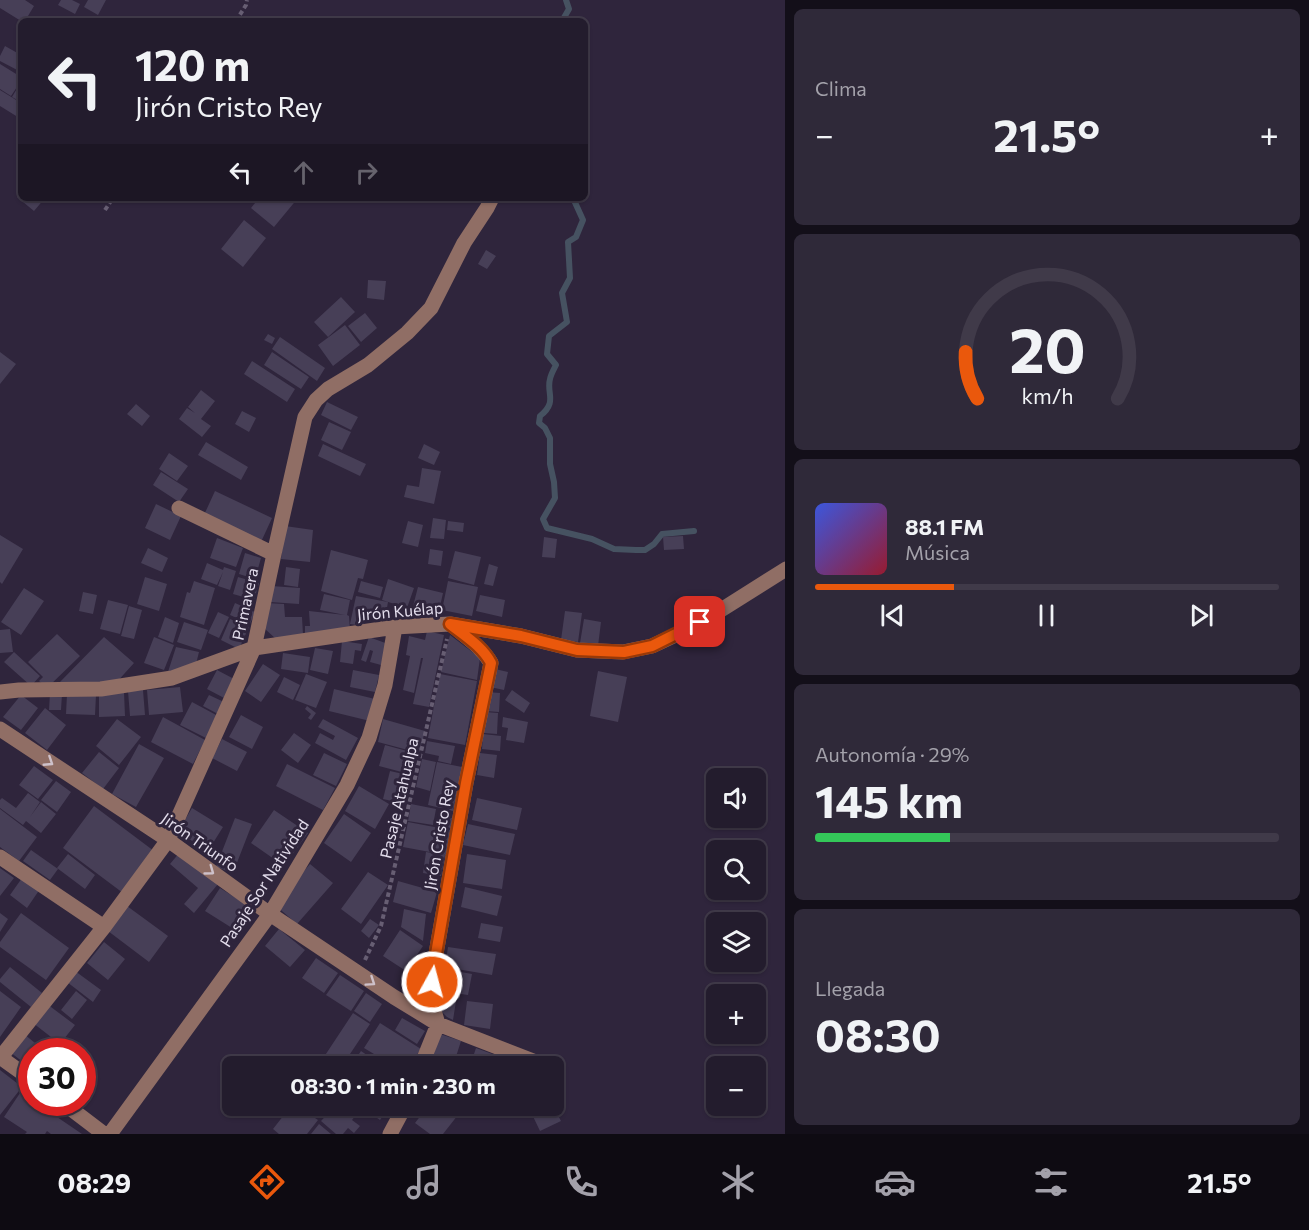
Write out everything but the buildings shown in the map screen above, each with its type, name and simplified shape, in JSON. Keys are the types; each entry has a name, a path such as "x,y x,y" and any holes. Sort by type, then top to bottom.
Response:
{"street":[{"name":"Primavera","path":"0,1057 104,927 168,840 254,648 305,417 316,400 328,389 368,365 407,333 431,308 464,243 490,201"},
{"path":"179,508 274,554"},
{"name":"Jirón Kuélap","path":"0,692 102,689 172,678 254,648 395,627 450,624 521,636 577,650 624,652 652,646 680,633 785,570"},
{"name":"Jirón Cristo Rey","path":"438,1024 431,1000 434,965 466,783 491,663 479,647 450,624"},
{"name":"Pasaje Sor Natividad","path":"110,1134 270,914 347,785 369,738 385,685 395,627"},
{"name":"Jirón Triunfo","path":"0,729 168,840 270,914 438,1024 520,1056"},
{"path":"0,857 104,927"},
{"path":"425,1056 438,1024"},
{"path":"0,1057 18,1070"},
{"path":"80,1116 104,1134"},
{"path":"390,1134 400,1116"}],"path":[{"path":"238,18 248,0"},
{"path":"105,210 111,201"},
{"name":"Pasaje Atahualpa","path":"358,973 381,926 450,624"}],"waterway":[{"path":"564,18 569,9 566,0"},
{"path":"574,201 583,220 576,237 568,242 570,278 562,293 567,322 549,336 547,354 556,365 549,384 549,406 540,416 539,423 545,428 550,438 550,464 555,498 543,519 547,528 592,539 614,549 645,550 662,534 694,531"}],"route":[{"path":"432,982 466,783 491,663 479,647 450,624 521,636 577,650 624,652 652,646 700,622"}]}
